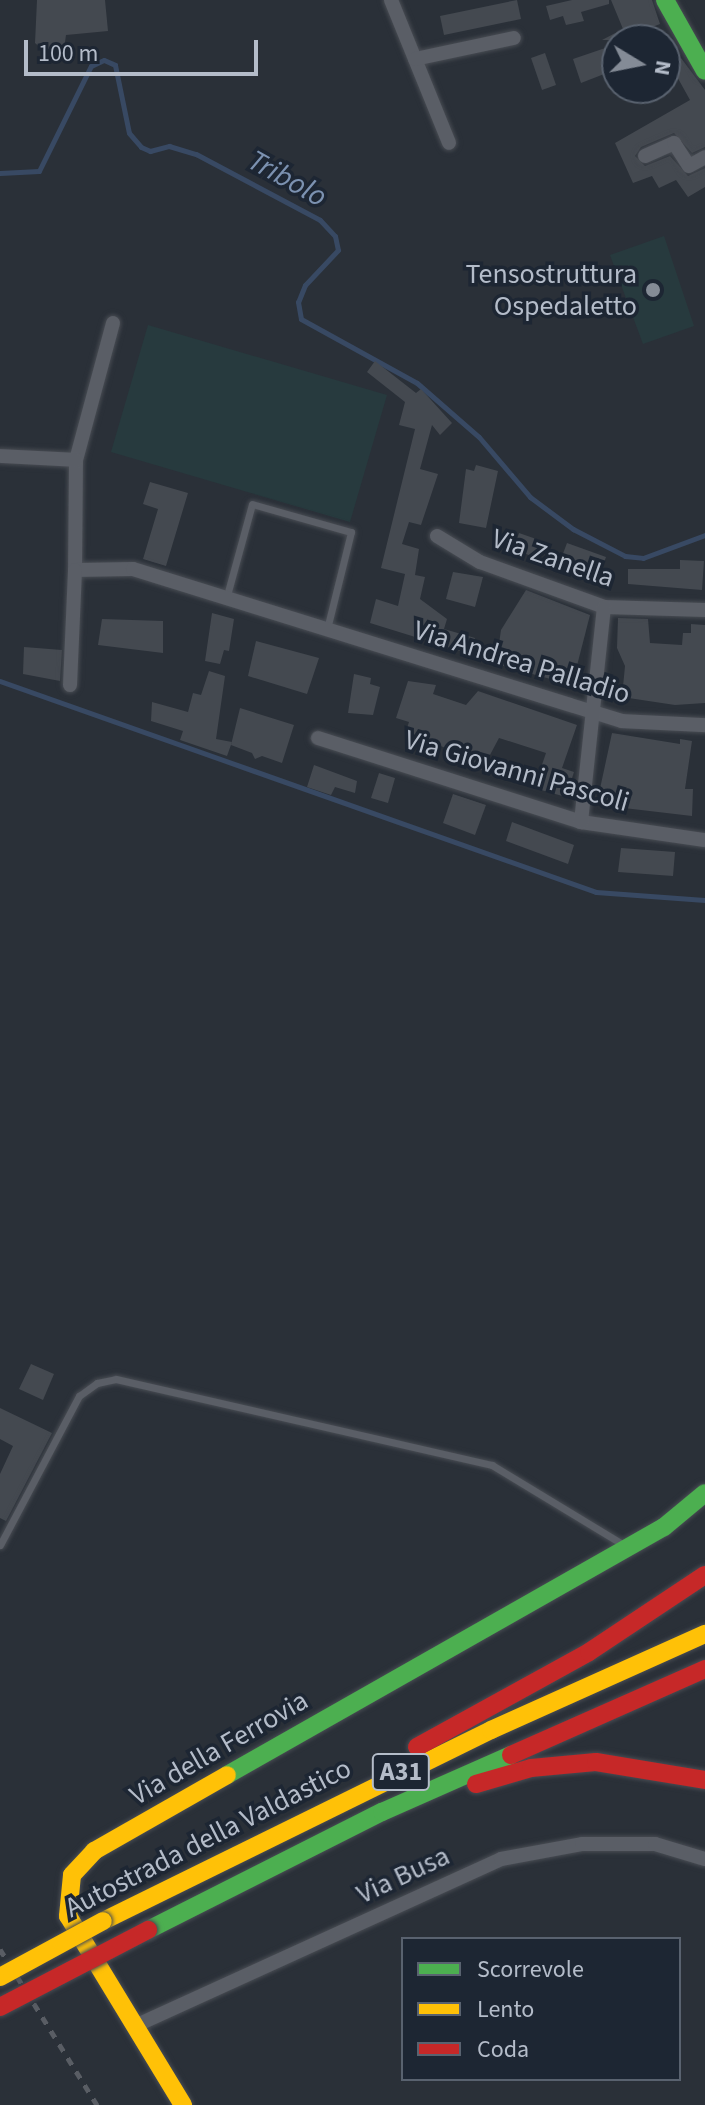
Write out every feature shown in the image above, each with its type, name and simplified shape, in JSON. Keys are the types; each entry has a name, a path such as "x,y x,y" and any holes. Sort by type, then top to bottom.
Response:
{"main road":[{"path":"665,0 705,71"},
{"name":"Via della Ferrovia","path":"183,2105 68,1916 72,1875 94,1851 664,1527 705,1493"},
{"name":"A31","path":"168,1888 589,1652 705,1575"},
{"name":"Autostrada della Valdastico","path":"0,1977 168,1888 463,1743 705,1634"},
{"name":"Autostrada della Valdastico","path":"0,2007 283,1861 705,1669"},
{"name":"A31","path":"283,1861 472,1785 531,1768 596,1762 705,1780"}],"street":[{"path":"391,0 449,143"},
{"path":"415,59 514,38"},
{"path":"645,156 674,143 689,166 705,157"},
{"path":"70,685 75,570 71,550 76,460 113,323"},
{"path":"0,456 76,460"},
{"name":"Via Zanella","path":"437,536 480,562 604,607 705,610"},
{"name":"Via Andrea Palladio","path":"75,570 133,569 591,713 637,723 705,725"},
{"path":"581,822 604,607"},
{"name":"Via Giovanni Pascoli","path":"318,738 581,822 705,840"},
{"name":"Via Busa","path":"137,2025 501,1859 582,1844 655,1844 705,1859"}],"lane":[{"path":"226,599 252,504 351,532 327,630"},
{"path":"0,1545 79,1396 116,1379 492,1465 628,1547"}],"green space":[{"name":"Tensostruttura Ospedaletto","path":"664,236 694,326 643,344 610,255"},
{"path":"148,325 387,395 350,522 111,452"}],"building":[{"path":"37,0 105,0 108,31 66,35 64,49 42,49 35,43"},
{"path":"517,0 521,19 444,35 440,16"},
{"path":"572,0 609,0 609,4 581,12 584,21 566,25 563,16 550,20 546,6"},
{"path":"611,0 652,0 660,24 621,24"},
{"path":"601,49 601,75 581,83 573,59"},
{"path":"545,53 556,85 542,90 531,58"},
{"path":"681,58 705,90 705,147 692,153 674,133 641,147 635,156 645,166 670,156 688,176 705,168 705,187 688,197 676,180 659,188 652,176 633,183 615,143 690,100 681,84"},
{"path":"375,361 416,393 421,389 452,423 440,435 432,425 420,469 438,474 421,525 409,522 402,544 419,549 415,575 425,577 420,599 447,619 444,629 475,638 470,654 370,623 376,599 398,606 405,574 381,568 415,429 399,425 405,402 367,372"},
{"path":"476,465 498,471 486,528 459,523 466,469 474,471"},
{"path":"150,482 188,493 166,566 143,559 158,509 143,504"},
{"path":"519,533 542,541 536,558 514,549"},
{"path":"567,543 606,557 597,582 558,567"},
{"path":"680,560 704,561 702,590 628,584 628,569 680,569"},
{"path":"453,572 483,577 475,607 446,599"},
{"path":"526,590 590,615 572,685 496,664 501,630"},
{"path":"212,613 234,619 229,651 224,650 220,664 205,661"},
{"path":"618,618 648,619 650,643 682,645 683,633 691,633 691,624 705,625 705,703 675,705 622,697 625,666 617,648"},
{"path":"102,619 163,621 163,653 98,645"},
{"path":"256,641 319,658 307,694 248,676"},
{"path":"24,647 62,650 60,681 23,674"},
{"path":"209,671 225,676 216,739 232,742 227,756 180,740 183,731 151,721 152,702 188,712 193,693 201,695"},
{"path":"354,674 371,678 370,684 380,687 373,715 348,713"},
{"path":"408,681 436,685 433,694 466,705 478,691 577,725 562,768 574,772 566,797 534,788 546,753 499,738 482,770 447,760 450,750 406,731 409,722 396,718"},
{"path":"240,708 294,725 282,763 262,756 255,759 252,753 231,745"},
{"path":"612,733 680,744 680,739 692,741 685,789 693,789 692,816 607,806 608,800 598,798"},
{"path":"314,765 357,781 355,793 335,787 331,795 307,787"},
{"path":"379,773 395,778 388,803 371,798"},
{"path":"453,794 486,805 475,835 443,823"},
{"path":"512,822 574,845 568,864 506,841"},
{"path":"621,848 675,852 673,876 618,872"},
{"path":"31,1364 54,1374 43,1400 19,1389"},
{"path":"0,1408 52,1433 6,1521 0,1518 0,1474 13,1446 0,1439"}],"waterway":[{"name":"Tribolo","path":"0,173 39,171 91,66 104,60 115,65 129,133 141,147 150,151 169,146 196,154 320,220 335,236 338,250 305,285 298,302 301,319 417,383 479,437 530,497 573,529 625,556 643,558 705,535"},
{"path":"0,681 596,892 705,900"}],"railway":[{"path":"0,1949 97,2105"}],"traffic: fast":[{"path":"665,0 705,71"},
{"path":"227,1775 664,1527 705,1493"},
{"path":"148,1930 382,1812 511,1755"}],"traffic: slow":[{"path":"103,1921 491,1730 705,1634"},
{"path":"183,2105 68,1916 72,1875 94,1851 227,1775"},
{"path":"0,1977 103,1921"}],"traffic: jam":[{"path":"417,1747 589,1652 705,1575"},
{"path":"511,1755 705,1669"},
{"path":"476,1784 531,1768 596,1762 705,1780"},
{"path":"0,2007 148,1930"}],"place":[{"name":"Tensostruttura Ospedaletto","path":"653,290"}]}
